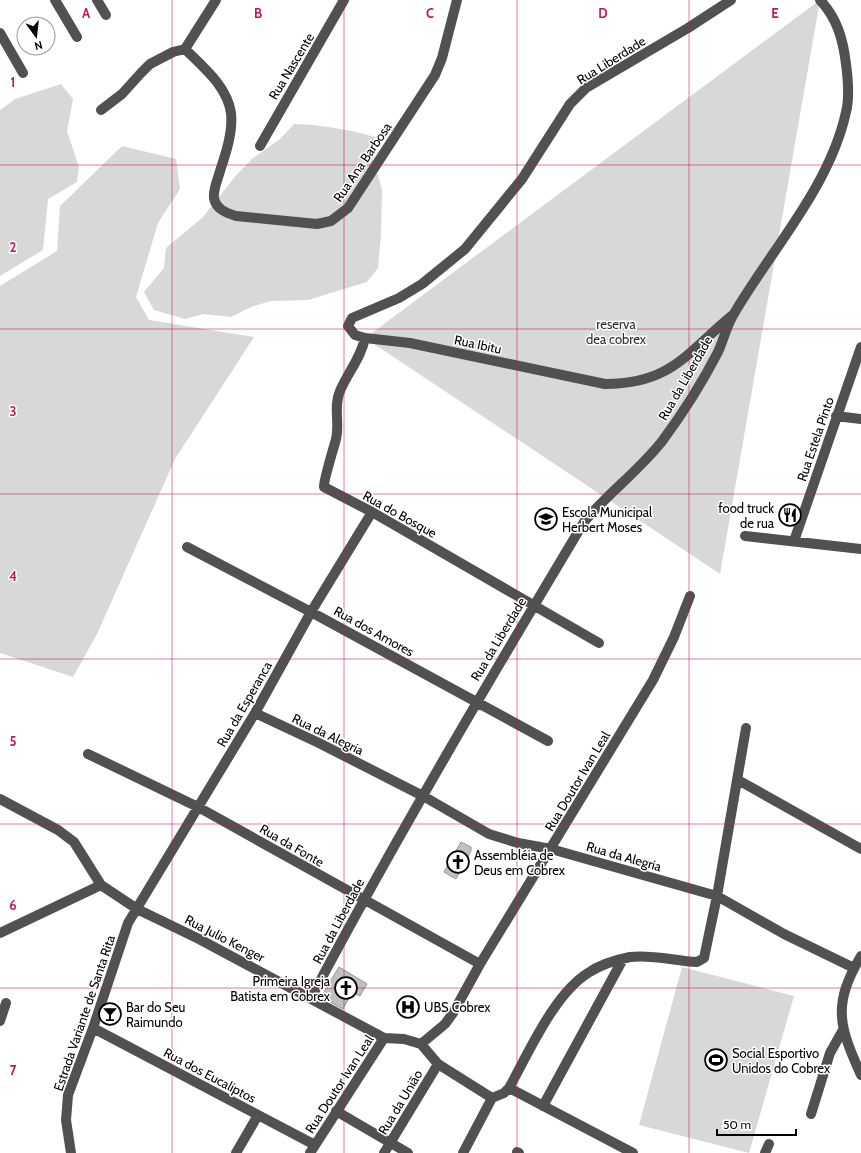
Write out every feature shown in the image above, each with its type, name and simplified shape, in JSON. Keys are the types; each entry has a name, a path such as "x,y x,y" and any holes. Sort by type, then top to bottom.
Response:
{"street":[{"path":"55,0 77,37"},
{"path":"97,0 106,15"},
{"path":"100,110 122,94 150,64 173,52 185,50 216,0"},
{"name":"Rua Nascente","path":"260,146 344,0"},
{"name":"Rua Ana Barbosa","path":"185,50 209,73 221,88 231,114 231,132 214,197 219,208 224,212 236,216 317,224 331,221 348,208 435,75 442,58 457,0"},
{"name":"Rua Liberdade","path":"471,243 522,179 570,104 586,88 688,28 732,0"},
{"path":"734,314 782,242 827,166 847,112 848,82 845,56 839,30 832,14 820,0"},
{"path":"0,33 23,73"},
{"name":"Rua Ibitu","path":"471,243 443,268 422,284 399,298 352,318 348,322 350,331 355,335 365,338 410,343 605,384 628,384 646,379 667,370 696,349 734,314"},
{"name":"Rua da Liberdade","path":"311,998 363,900 476,702 584,522 601,502 645,461 662,441 684,410 718,352 734,314"},
{"name":"Rua do Bosque","path":"365,338 360,355 340,390 337,401 336,438 330,466 323,483 327,490 372,512 599,643"},
{"name":"Rua Estela Pinto","path":"794,541 861,347"},
{"path":"836,416 861,419"},
{"name":"Rua da Esperanca","path":"137,909 255,713 311,612 372,512"},
{"path":"745,536 861,549"},
{"name":"Rua dos Amores","path":"187,547 311,612 548,741"},
{"name":"Rua Doutor Ivan Leal","path":"313,1149 384,1038 404,1039 421,1044 445,1024 453,1013 480,964 653,680 674,637 690,596"},
{"name":"Rua da Alegria","path":"255,713 319,743 423,796 489,834 506,840 551,849 717,896 784,934 854,968"},
{"path":"463,1153 492,1098 504,1093 509,1088 548,1018 569,989 587,973 607,962 623,959 650,957 697,962 704,958 717,896 746,728"},
{"name":"Rua da Fonte","path":"88,754 198,807 480,964"},
{"path":"738,780 861,849"},
{"path":"0,933 101,885 74,842 58,830 2,801"},
{"name":"Rua Julio Kenger","path":"101,885 137,909 199,939 384,1038"},
{"name":"Estrada Variante de Santa Rita","path":"72,1152 66,1120 68,1095 93,1028 122,939 128,923 137,909"},
{"path":"861,956 854,968 843,996 841,1012 843,1030 861,1075"},
{"path":"543,1106 623,959"},
{"path":"0,1021 6,1003"},
{"name":"Rua dos Eucaliptos","path":"93,1028 258,1115 313,1149"},
{"path":"811,1114 830,1053 843,1030"},
{"path":"421,1044 438,1064 492,1098"},
{"name":"Rua da União","path":"384,1153 438,1064"},
{"path":"509,1088 633,1153"},
{"path":"336,1111 408,1153"},
{"path":"236,1153 258,1115"}],"green space":[{"name":"reserva dea cobrex","path":"820,0 720,574 365,338"},
{"path":"61,84 73,99 67,131 79,167 77,182 48,199 43,250 0,276 0,110 15,99"},
{"path":"294,124 335,128 375,137 373,160 382,189 381,235 378,268 367,282 308,300 271,301 251,307 231,317 204,314 185,319 154,310 144,292 164,268 166,248 203,217 238,173 252,159 280,139"},
{"path":"122,146 176,159 180,189 158,223 136,297 149,320 254,337 175,459 97,634 73,677 0,653 0,286 57,251 60,206"},
{"name":"Social Esportivo Unidos do Cobrex","path":"682,967 794,996 749,1153 639,1125"}],"building":[{"name":"Assembléia de Deus em Cobrex","path":"461,842 471,847 471,851 456,879 444,872"},
{"name":"Primeira Igreja Batista em Cobrex","path":"339,967 367,984 360,996 352,992 343,1009 321,997"}],"place":[{"name":"food truck de rua","path":"790,515"},
{"name":"Escola Municipal Herbert Moses","path":"546,519"},
{"name":"Assembléia de Deus em Cobrex","path":"458,862"},
{"name":"Primeira Igreja Batista em Cobrex","path":"346,988"},
{"name":"UBS Cobrex","path":"408,1007"},
{"name":"Bar do Seu Raimundo","path":"110,1014"},
{"name":"Social Esportivo Unidos do Cobrex","path":"716,1060"}]}
